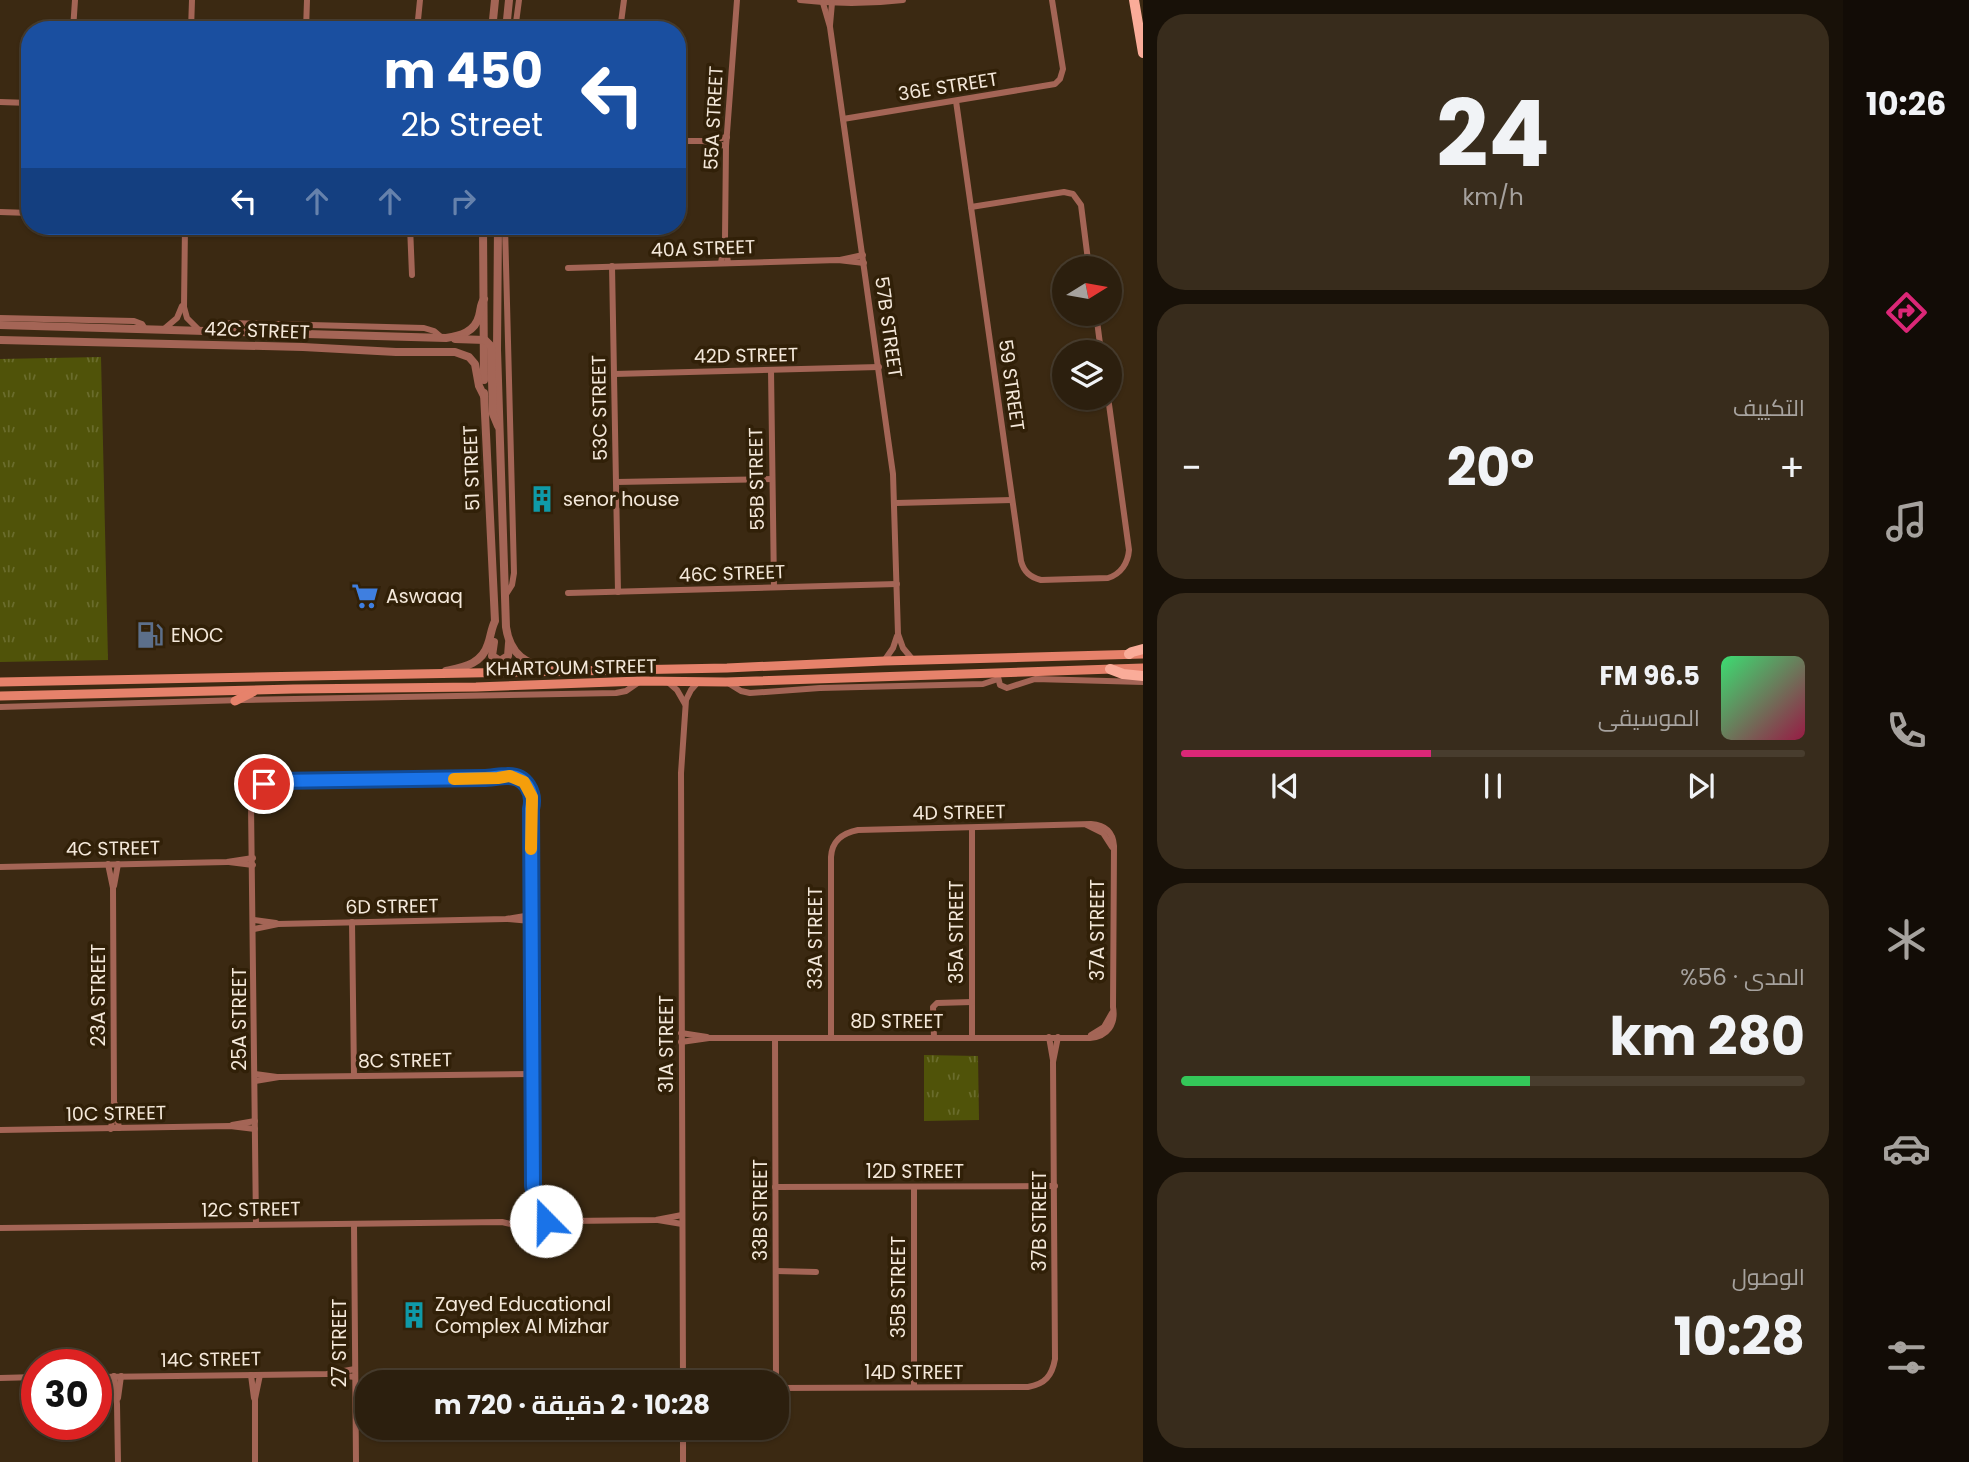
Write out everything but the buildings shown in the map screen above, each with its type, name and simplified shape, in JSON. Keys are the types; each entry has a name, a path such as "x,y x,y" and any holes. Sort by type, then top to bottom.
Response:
{"main road":[{"path":"1134,0 1143,53"},
{"path":"1129,654 1143,652"},
{"name":"KHARTOUM STREET","path":"0,682 561,672 1129,654"},
{"path":"590,682 621,676 664,677 669,675 670,668"},
{"name":"KHARTOUM STREET","path":"0,696 476,687 641,681 726,682 999,675 1143,668"},
{"path":"1110,669 1123,674 1143,676"},
{"path":"293,676 293,689"},
{"path":"235,701 258,690"}],"street":[{"path":"74,21 75,0"},
{"path":"191,21 192,0"},
{"path":"306,21 307,0"},
{"path":"418,21 420,0"},
{"path":"493,21 495,0"},
{"path":"507,21 509,0"},
{"path":"517,21 519,0"},
{"path":"622,21 624,0"},
{"name":"55A STREET","path":"725,263 726,146 737,0"},
{"path":"800,0 823,3 903,0"},
{"name":"36E STREET","path":"843,119 1049,86 1058,82 1063,69 1052,0"},
{"name":"57B STREET","path":"823,3 830,27 893,474 898,634 902,648 913,660"},
{"name":"57B STREET","path":"830,27 832,3"},
{"name":"59 STREET","path":"956,101 1021,561 1030,576 1041,580 1104,579 1114,576 1127,559 1129,550 1110,410"},
{"path":"0,102 21,103"},
{"path":"686,141 727,137"},
{"path":"703,141 726,146"},
{"path":"971,207 1063,192 1073,194 1081,205 1087,256"},
{"path":"0,212 21,213"},
{"path":"185,235 183,301 187,318 199,330"},
{"path":"410,235 412,275"},
{"name":"51 STREET","path":"437,673 470,665 479,659 487,648 495,621 484,396 483,235"},
{"name":"51 STREET","path":"498,235 497,350 505,598 509,641"},
{"path":"505,235 514,573 512,585 505,598"},
{"name":"40A STREET","path":"838,260 863,255"},
{"name":"40A STREET","path":"568,268 838,260 864,263"},
{"name":"53C STREET","path":"612,266 618,592"},
{"name":"42C STREET","path":"0,326 443,338 465,334 475,326 484,299"},
{"path":"164,330 177,318 183,301"},
{"path":"0,318 134,321 145,329"},
{"path":"214,331 219,326 230,323 424,328 443,338 483,340 489,343 492,349 493,414 500,429"},
{"path":"396,352 415,347 418,343 415,336"},
{"name":"42C STREET","path":"0,340 455,352 465,354 475,364 484,396"},
{"name":"42D STREET","path":"614,374 879,367"},
{"name":"55B STREET","path":"771,370 774,587"},
{"path":"615,482 772,479"},
{"path":"895,503 1012,500"},
{"name":"46C STREET","path":"568,593 897,584"},
{"path":"495,621 492,653 494,659 500,661 506,658 509,641"},
{"name":"57B STREET","path":"884,660 893,648 898,634"},
{"path":"509,641 520,657 540,667 561,672"},
{"path":"983,684 999,675 1000,685 1004,688"},
{"path":"726,682 750,693 820,688 983,684 1004,688 1035,679 1143,682"},
{"path":"0,708 616,693 626,691 641,681"},
{"path":"668,682 681,695 685,706"},
{"name":"31A STREET","path":"682,1370 681,772 685,706 688,695 698,682"},
{"name":"25A STREET","path":"256,1225 253,797 257,790 273,781 283,783 510,776 523,784 532,797 531,918"},
{"name":"4D STREET","path":"836,841 848,832 858,830 1098,824 1105,831"},
{"name":"35A STREET","path":"972,828 972,1037"},
{"name":"37A STREET","path":"1105,831 1113,853 1114,1018 1107,1028"},
{"name":"33A STREET","path":"831,1037 831,851 836,841"},
{"name":"4C STREET","path":"0,867 253,862"},
{"name":"23A STREET","path":"108,864 113,888 115,1128"},
{"name":"23A STREET","path":"113,888 118,864"},
{"path":"531,918 533,1186 522,1220 523,1227 528,1232 538,1233 546,1221 533,1186"},
{"name":"6D STREET","path":"254,929 278,924 506,919 519,922 531,918"},
{"name":"6D STREET","path":"254,920 278,924"},
{"path":"352,922 354,1076"},
{"path":"934,1037 933,1007 937,1003 972,1002"},
{"name":"8D STREET","path":"681,1042 709,1038 1086,1037 1107,1028"},
{"name":"8D STREET","path":"681,1033 709,1038"},
{"name":"37B STREET","path":"1048,1379 1055,1359 1053,1062 1049,1037"},
{"name":"37B STREET","path":"1053,1062 1058,1037"},
{"name":"33B STREET","path":"775,1038 776,1370"},
{"name":"8C STREET","path":"255,1078 532,1074"},
{"name":"10C STREET","path":"230,1126 255,1121"},
{"name":"10C STREET","path":"1,1131 230,1126 255,1129"},
{"name":"35B STREET","path":"914,1186 914,1387"},
{"name":"12D STREET","path":"775,1187 1055,1186"},
{"path":"525,1213 533,1209 569,1221"},
{"name":"12C STREET","path":"502,1222 525,1213"},
{"path":"656,1220 682,1215"},
{"path":"544,1227 569,1221 656,1220 682,1224"},
{"name":"12C STREET","path":"0,1228 502,1222 523,1227"},
{"name":"27 STREET","path":"354,1224 355,1373"},
{"path":"776,1271 817,1272"},
{"name":"14C STREET","path":"112,1376 355,1373"},
{"path":"251,1375 255,1399 256,1462"},
{"path":"255,1399 260,1375"},
{"path":"118,1376 118,1462"},
{"path":"0,1378 21,1377"},
{"name":"14D STREET","path":"789,1388 1028,1387 1039,1385 1048,1379"},
{"name":"27 STREET","path":"356,1440 356,1462"},
{"path":"683,1440 683,1462"}],"green space":[{"path":"101,357 108,660 0,662 0,359"},
{"path":"924,1055 978,1056 979,1120 924,1121"}],"slow traffic":[{"path":"454,779 510,776 524,782 532,797 531,849"}],"place":[{"name":"senor house","path":"542,499"},
{"name":"Aswaaq","path":"365,596"},
{"name":"ENOC","path":"150,635"},
{"name":"Zayed Educational Complex Al Mizhar","path":"414,1315"}],"route":[{"path":"264,784 273,781 283,783 510,776 518,778 527,786 532,801 533,1186 537,1205 546,1221"}]}
